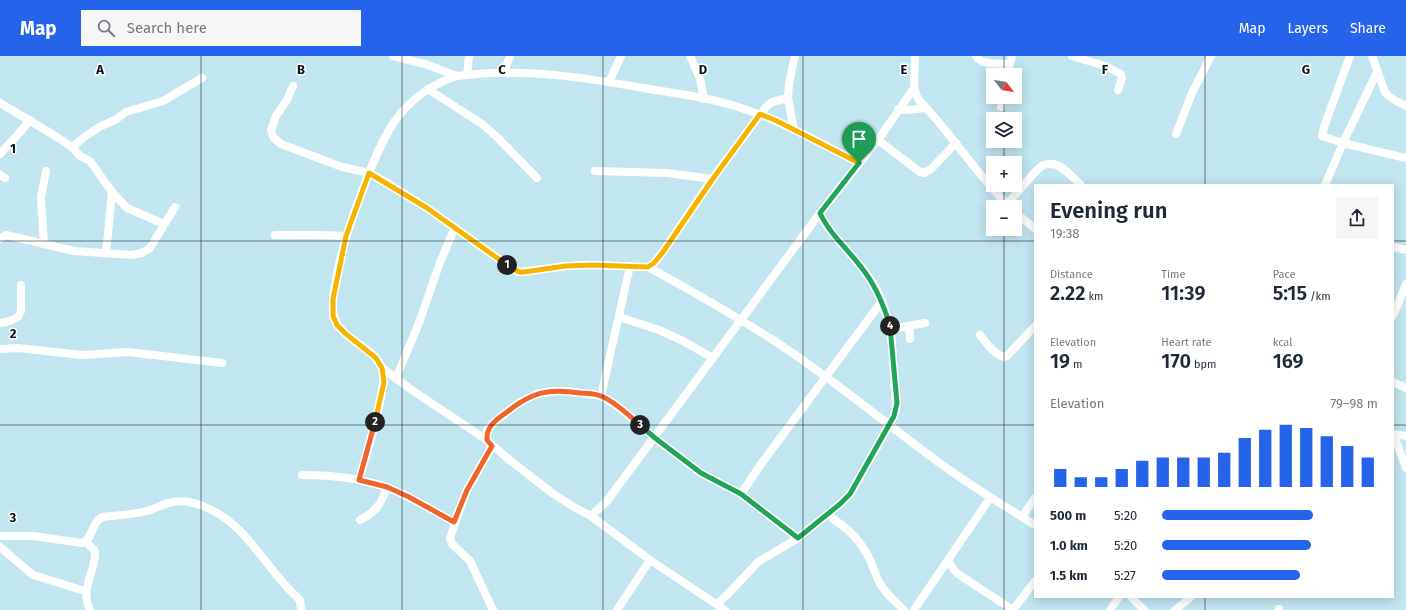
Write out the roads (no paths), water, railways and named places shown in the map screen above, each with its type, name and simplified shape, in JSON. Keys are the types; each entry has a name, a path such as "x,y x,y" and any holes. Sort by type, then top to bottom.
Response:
{"street":[{"path":"393,56 425,60 457,76"},
{"path":"467,75 469,56"},
{"path":"504,72 510,56"},
{"path":"609,82 621,56"},
{"path":"690,56 700,79 704,99"},
{"path":"794,130 788,98 789,83 795,56"},
{"path":"915,56 914,88 918,99 1003,200"},
{"path":"976,56 978,60 983,62 1011,60"},
{"path":"1072,56 1105,66 1121,74 1122,78 1118,90"},
{"path":"1176,134 1192,93 1211,56"},
{"path":"1350,56 1322,131 1322,136 1343,143 1406,158"},
{"path":"1372,56 1385,92 1388,96 1406,106"},
{"path":"359,480 369,446 384,382 382,368 376,358 337,325 333,316 333,299 346,236 380,147 395,121 410,104 428,89 457,76 504,72 609,82 740,107 760,114 794,130 859,163"},
{"path":"1325,184 1377,72"},
{"path":"72,147 86,134 115,120 126,112 163,101 202,78"},
{"path":"293,86 276,116 271,130 273,138 281,144 342,167 369,173 427,208 519,272 566,266 592,265 648,267 773,340 862,403 941,465 990,498 1034,524"},
{"path":"591,516 607,501 655,438 820,213 878,140 914,88"},
{"path":"428,89 482,124 496,136 537,178"},
{"path":"648,267 654,263 663,252 712,180 760,114 772,102 788,98"},
{"path":"0,103 72,147 80,156 90,161 112,192 127,208 164,224"},
{"path":"898,110 926,108"},
{"path":"0,154 30,120"},
{"path":"878,140 920,172 924,173 931,169 956,143"},
{"path":"1013,200 1043,165 1051,164 1058,166 1079,184"},
{"path":"44,244 41,197 46,171"},
{"path":"595,171 667,174 712,180"},
{"path":"106,253 112,192"},
{"path":"0,238 6,235 74,251 132,255 142,253 150,248 175,207"},
{"path":"382,368 489,443 552,493 591,516 650,560 721,608 728,594 758,562 798,538 850,494 894,416 897,403 890,329 882,301 875,286 864,270 833,234 824,222 820,213"},
{"path":"1022,218 1034,228"},
{"path":"396,378 419,323 439,265 455,227"},
{"path":"275,235 346,236"},
{"path":"1394,247 1406,250"},
{"path":"601,396 630,266"},
{"path":"1394,313 1406,284"},
{"path":"0,323 16,319 20,315 22,302 21,285"},
{"path":"741,494 761,464 882,301"},
{"path":"619,317 659,330 683,341 713,358"},
{"path":"890,329 925,323"},
{"path":"909,326 910,339"},
{"path":"980,335 990,349 998,355 1004,357 1007,356 1034,327"},
{"path":"0,349 18,348 82,355 128,352 222,363"},
{"path":"1394,382 1406,388"},
{"path":"493,610 470,561 450,541 451,531 467,490 489,443 487,430 492,424 520,402 536,394 553,391 567,391 601,396 618,407 655,438 701,473 741,494 798,538"},
{"path":"1406,436 1394,434 1406,468"},
{"path":"302,475 318,475 359,480 387,487 409,497 454,522"},
{"path":"360,520 370,515 376,509 380,504 387,487"},
{"path":"914,610 990,498"},
{"path":"1022,517 1034,499"},
{"path":"0,536 33,536 82,543 89,539 94,525 98,519 102,517 149,511 173,502 186,501 210,508 221,514 244,534 300,600 301,610"},
{"path":"827,515 848,529 856,538 867,554 879,582 886,592 904,610"},
{"path":"86,542 95,551 86,591 86,602 90,610"},
{"path":"0,547 33,575 86,591"},
{"path":"617,610 650,560"},
{"path":"948,560 958,574 1013,610 1034,582"},
{"path":"1110,610 1118,598"},
{"path":"1132,598 1144,610"},
{"path":"1175,610 1190,598"}]}
